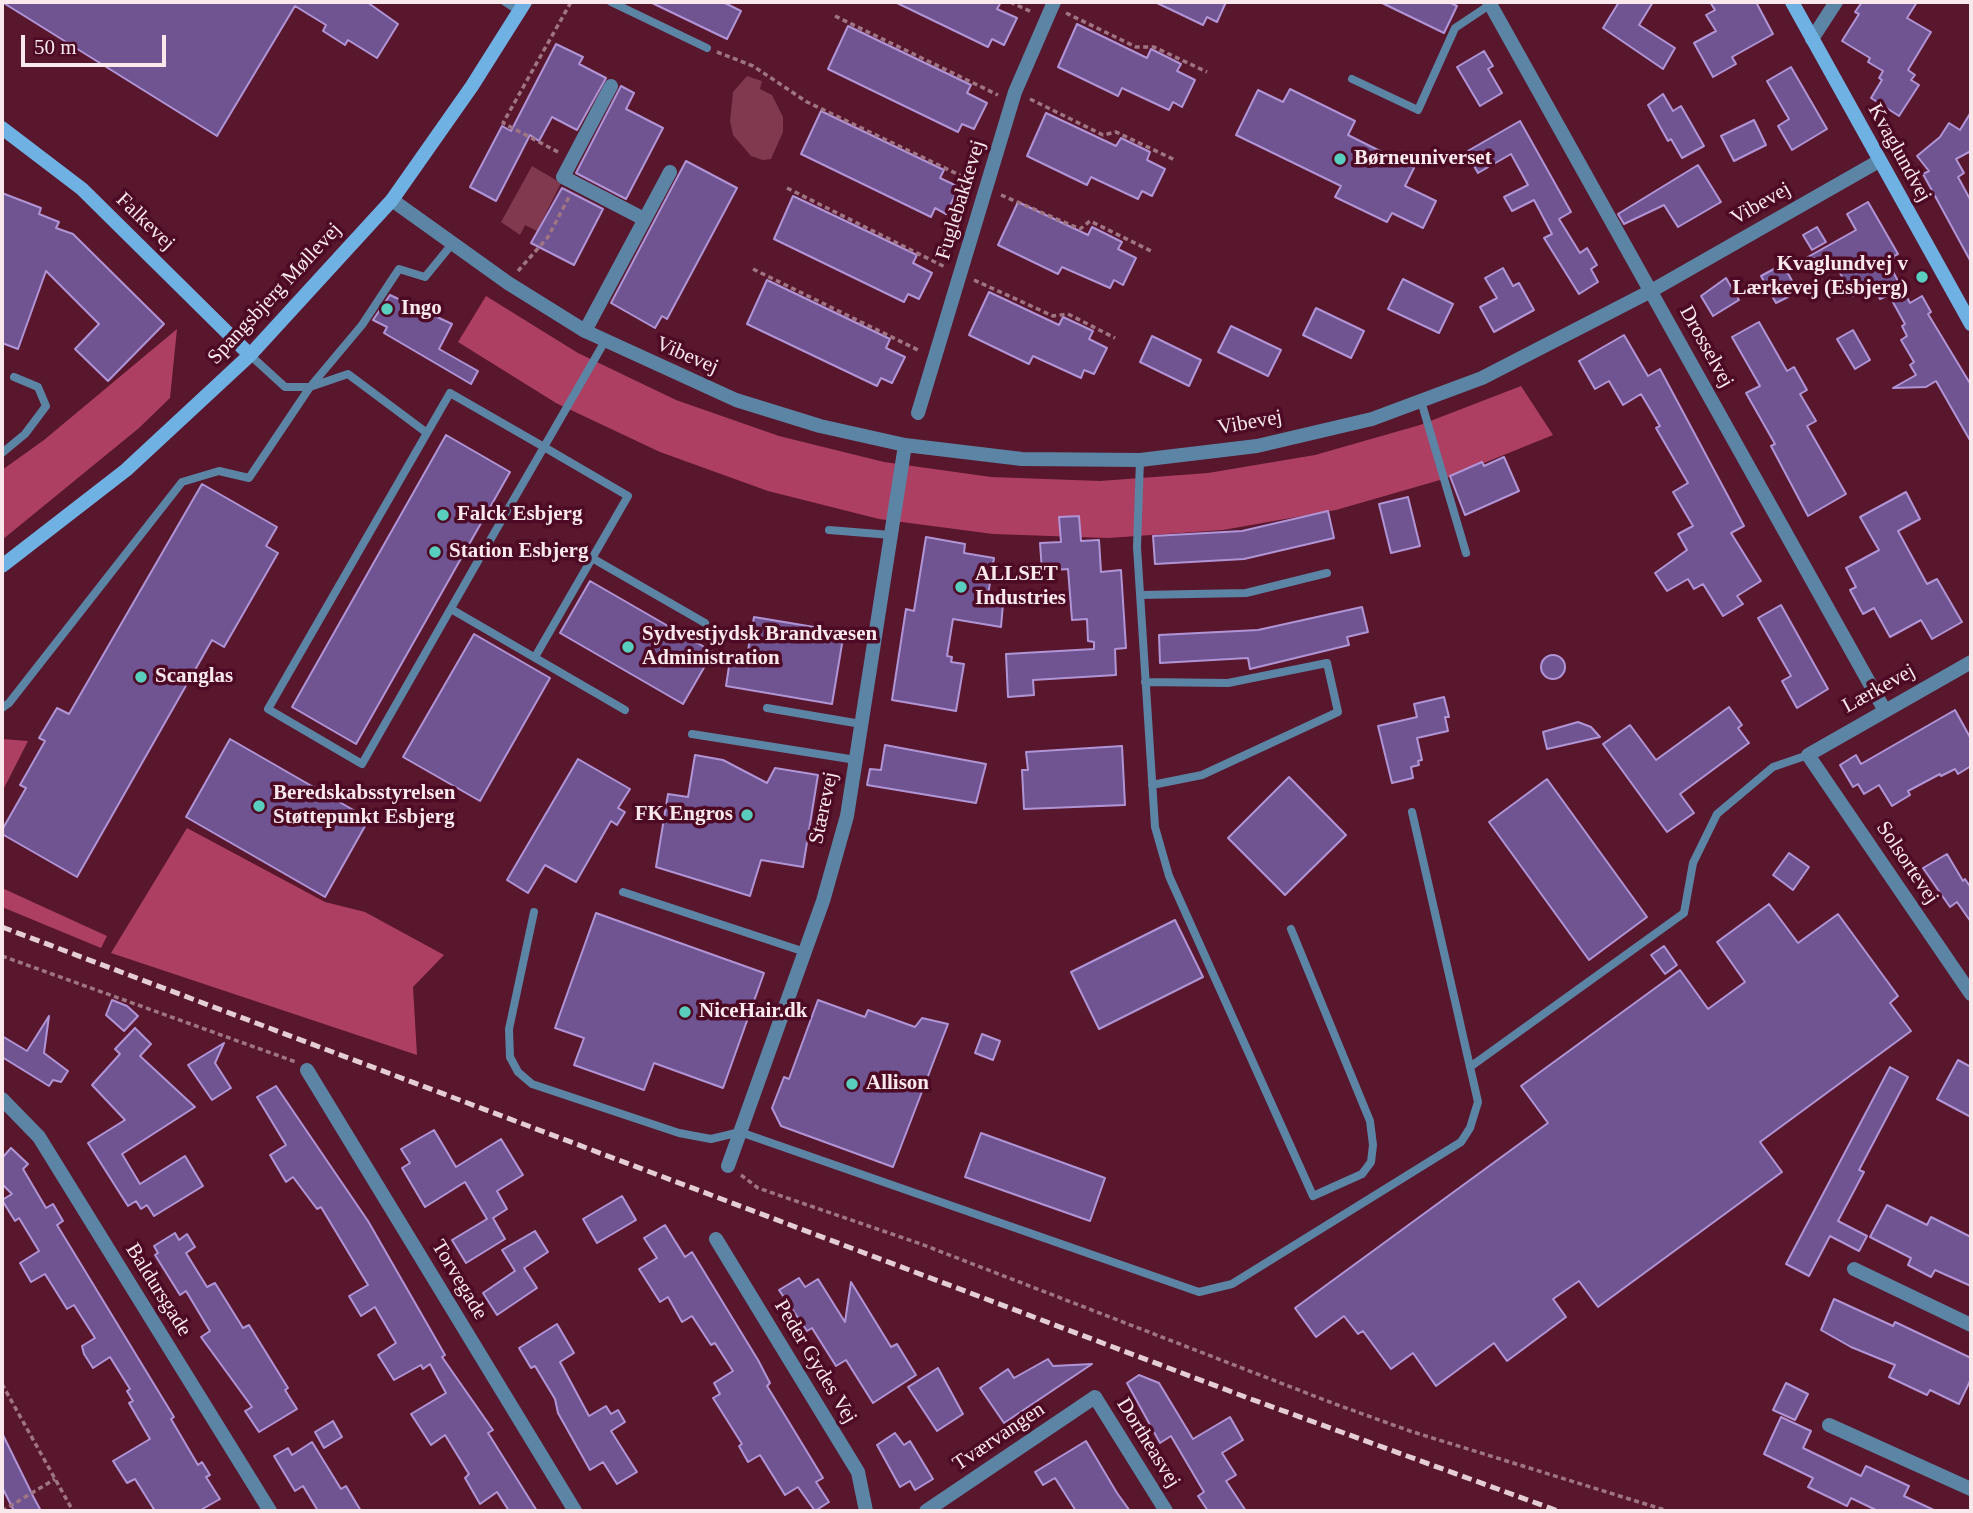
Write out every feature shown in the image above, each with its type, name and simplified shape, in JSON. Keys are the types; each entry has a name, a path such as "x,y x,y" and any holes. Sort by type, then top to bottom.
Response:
{"street":[{"name":"Kvaglundvej","path":"1792,2 1971,324"},
{"path":"1812,39 1836,2"},
{"name":"Drosselvej","path":"1490,3 1884,709"},
{"name":"Spangsbjerg Møllevej","path":"2,566 126,470 250,355 392,200 472,86 522,6"},
{"name":"Fuglebakkevej","path":"918,413 1014,97 1051,9"},
{"path":"611,86 564,177 644,219"},
{"name":"Falkevej","path":"2,128 82,189 250,355"},
{"name":"Vibevej","path":"392,200 508,283 585,331 736,400 820,426 905,446 1022,460 1140,460 1257,446 1372,419 1482,378 1651,291 1880,161"},
{"path":"585,331 670,172"},
{"name":"Stærevej","path":"728,1166 805,952 847,816 905,446"},
{"name":"Lærkevej","path":"1808,755 1884,709 1971,662"},
{"name":"Solsortevej","path":"1808,755 1971,994"},
{"name":"Torvegade","path":"307,1070 575,1511"},
{"name":"Baldursgade","path":"2,1099 40,1137 270,1511"},
{"name":"Peder Gydes Vej","path":"716,1239 858,1472 866,1511"},
{"path":"1854,1269 1971,1325"},
{"name":"Tværvangen","path":"926,1511 1095,1397"},
{"name":"Dortheasvej","path":"1095,1397 1166,1511"},
{"path":"1829,1425 1971,1489"}],"lane":[{"path":"505,2 522,6"},
{"path":"611,2 707,48"},
{"name":"Drosselvej","path":"1352,79 1418,110 1455,28 1490,3"},
{"path":"2,708 9,703 182,482 219,471 249,478 310,387 362,326 399,269 425,277 452,244"},
{"path":"535,657 628,496 544,447 450,393 268,709 362,764 544,447 606,341"},
{"path":"250,355 285,387 310,387 348,374 427,433"},
{"path":"2,453 25,434 46,406 38,387 14,377"},
{"path":"1421,401 1466,553"},
{"path":"1140,460 1137,547 1155,827 1169,876 1313,1196 1362,1174 1371,1162 1373,1145 1370,1121 1291,929"},
{"path":"829,530 891,535"},
{"path":"592,558 705,623"},
{"path":"1140,595 1246,593 1327,573"},
{"path":"451,609 625,709"},
{"path":"1145,681 1228,683 1326,663 1338,712 1202,775 1152,785"},
{"path":"767,708 861,724"},
{"path":"692,734 856,760"},
{"path":"1470,1067 1684,913 1693,863 1717,814 1773,767 1808,755"},
{"path":"534,912 509,1029 510,1058 518,1072 532,1084 679,1133 711,1139 740,1132 1199,1292 1231,1284 1461,1142 1470,1128 1478,1102 1412,813"},
{"path":"623,892 805,952"}],"path":[{"path":"571,2 503,123 572,160"},
{"path":"1010,2 1051,9 1136,47 1154,47 1207,72"},
{"path":"835,16 1103,135 1116,132 1175,160"},
{"path":"707,48 753,66 807,102 987,188 1080,229 1090,221 1151,251"},
{"path":"508,283 548,237 576,184"},
{"path":"787,188 961,275 1053,316 1068,314 1115,338"},
{"path":"753,269 935,358"},
{"path":"2,956 273,1052 307,1070"},
{"path":"728,1166 758,1188 921,1244 1335,1404 1410,1431 1668,1511"},
{"path":"2,1384 73,1511"},
{"path":"2,1511 55,1479"}],"shaded area":[{"path":"747,76 762,81 760,89 772,95 783,117 783,132 771,159 763,160 751,156 733,135 730,121 733,92"},
{"path":"532,166 561,183 537,231 525,225 520,235 501,222"},
{"path":"486,296 578,353 676,400 779,436 884,462 991,477 1100,481 1208,473 1315,455 1420,425 1521,386 1553,435 1447,478 1336,510 1223,530 1108,538 993,534 879,519 768,491 660,452 556,403 458,342"},
{"path":"177,329 170,398 139,428 2,540 2,470 44,440"},
{"path":"2,739 28,741 2,792"},
{"path":"187,828 325,902 365,912 444,955 413,987 417,1055 111,953"},
{"path":"2,888 107,936 101,948 2,907"}],"building":[{"path":"2,2 367,2 398,24 377,58 348,40 345,45 323,31 326,25 295,6 217,136"},
{"path":"650,2 723,2 741,11 727,39"},
{"path":"895,2 1001,2 997,9 1017,18 1004,45 992,39 988,47"},
{"path":"1155,2 1226,2 1217,22 1207,17 1203,25"},
{"path":"1380,2 1449,2 1457,6 1444,33"},
{"path":"1619,2 1653,2 1639,25 1675,48 1663,69 1603,28"},
{"path":"1710,2 1756,2 1773,34 1732,57 1736,64 1713,77 1694,43 1716,31 1706,15 1715,10"},
{"path":"1862,2 1917,2 1907,18 1931,32 1908,70 1915,75 1911,80 1919,85 1899,116 1871,98 1882,80 1879,78 1883,71 1868,62 1870,58 1842,41 1859,14 1855,12"},
{"path":"1077,24 1147,58 1151,49 1181,64 1177,71 1195,80 1182,107 1173,102 1169,110 1122,88 1118,96 1058,67"},
{"path":"848,26 971,85 967,93 987,103 974,129 962,124 958,132 828,69"},
{"path":"556,44 583,57 579,64 606,78 577,130 552,117 539,141 530,135 496,201 470,187 502,126 511,131"},
{"path":"1484,51 1493,66 1488,69 1502,93 1480,106 1457,67"},
{"path":"1791,67 1827,129 1792,150 1778,126 1789,119 1767,81"},
{"path":"621,86 634,93 626,109 663,128 626,199 576,173"},
{"name":"Børneuniverset","path":"1290,89 1355,121 1348,135 1414,168 1405,186 1436,201 1423,228 1392,213 1387,222 1335,197 1341,186 1236,135 1258,90 1283,102"},
{"path":"1663,94 1673,111 1681,106 1704,146 1682,158 1671,139 1668,141 1648,105"},
{"path":"821,111 944,170 940,178 959,187 946,214 935,208 931,217 801,154"},
{"path":"1971,112 1971,151 1956,159 1964,173 1958,177 1971,201 1971,262 1923,174 1929,171 1917,156 1940,137 1949,123 1960,130"},
{"path":"1046,113 1116,146 1121,138 1150,152 1147,160 1165,169 1152,196 1142,191 1138,199 1091,177 1087,185 1027,156"},
{"path":"1754,120 1766,145 1734,161 1721,136"},
{"path":"1520,121 1571,212 1559,219 1580,253 1587,248 1597,265 1591,269 1598,282 1579,294 1544,238 1552,234 1534,200 1512,211 1504,197 1528,185 1511,154 1478,173 1466,152"},
{"path":"686,161 737,188 667,319 662,316 655,328 611,303"},
{"path":"1698,165 1721,202 1678,227 1664,205 1624,224 1618,214"},
{"path":"562,188 603,209 574,265 531,243"},
{"path":"2,193 41,208 39,214 59,222 56,228 73,234 164,324 108,381 75,349 99,324 46,271 18,349 2,343"},
{"path":"793,196 917,255 913,263 932,273 919,299 908,294 904,302 774,239"},
{"path":"1018,202 1088,235 1092,227 1122,242 1118,249 1136,258 1123,285 1114,280 1110,288 1062,267 1058,274 998,245"},
{"path":"1868,202 1898,254 1894,256 1892,270 1910,303 1922,296 1931,312 1928,314 1971,385 1971,442 1936,381 1926,387 1893,388 1916,375 1910,365 1914,362 1901,340 1907,336 1902,326 1905,324 1889,295 1880,299 1873,286 1853,296 1832,259 1806,258 1856,230 1847,214"},
{"path":"1817,227 1826,242 1812,250 1803,235"},
{"path":"1783,264 1798,292 1776,303 1761,276"},
{"path":"1503,268 1513,286 1519,283 1534,310 1494,332 1480,307 1497,298 1485,278"},
{"path":"1726,278 1739,300 1713,316 1701,296"},
{"path":"1403,279 1453,304 1439,333 1388,309"},
{"path":"767,280 890,339 886,348 905,357 892,383 881,378 877,386 747,324"},
{"path":"989,292 1059,325 1063,317 1093,331 1089,339 1107,348 1094,374 1084,370 1081,378 1033,356 1029,364 969,335"},
{"path":"390,295 452,324 439,349 478,371 471,384 384,333 387,327 373,320"},
{"path":"1316,308 1364,331 1351,358 1303,335"},
{"path":"1759,322 1787,371 1794,367 1807,390 1800,394 1816,421 1807,426 1846,494 1808,516 1771,446 1775,444 1746,393 1760,386 1732,337"},
{"path":"1231,326 1281,350 1268,376 1218,352"},
{"path":"1853,330 1870,360 1855,369 1837,339"},
{"path":"1624,335 1648,376 1660,369 1744,526 1731,533 1761,581 1737,596 1743,604 1723,616 1703,584 1694,589 1688,579 1667,591 1655,573 1687,550 1678,534 1693,526 1673,492 1688,483 1656,428 1660,426 1641,394 1623,405 1609,381 1595,389 1579,361"},
{"path":"1152,336 1201,360 1189,386 1140,362"},
{"path":"446,435 510,472 356,744 292,707"},
{"path":"1504,457 1519,491 1465,515 1450,476 1482,462 1484,466"},
{"name":"Scanglas","path":"202,484 277,527 266,546 278,553 224,647 212,640 77,877 2,834 2,830 26,788 20,785 45,741 39,738 57,708 69,714"},
{"path":"1906,492 1920,519 1898,531 1927,584 1937,579 1962,622 1932,639 1921,620 1890,637 1874,608 1863,614 1850,590 1856,587 1846,568 1879,550 1860,517"},
{"path":"1408,497 1420,546 1391,553 1379,504"},
{"path":"1328,511 1334,538 1244,559 1155,564 1153,536 1242,531"},
{"path":"1079,516 1081,541 1099,540 1101,572 1121,570 1126,648 1115,649 1116,675 1033,680 1034,695 1008,697 1006,654 1094,649 1094,642 1088,641 1087,619 1072,620 1068,569 1042,571 1040,543 1061,542 1059,517"},
{"path":"926,537 965,544 964,553 994,558 987,601 1003,604 1001,627 953,619 947,656 952,657 951,662 964,664 956,711 892,700 906,609 914,611"},
{"path":"590,581 713,652 683,704 560,633"},
{"path":"1781,605 1828,689 1797,708 1782,681 1791,676 1758,618"},
{"path":"1362,607 1368,632 1347,637 1349,645 1250,669 1248,658 1160,663 1159,635 1258,630"},
{"path":"754,617 844,632 832,704 726,686 731,653 747,656"},
{"path":"474,634 550,678 480,801 403,757"},
{"path":"1553,655 1562,658 1565,667 1562,676 1553,679 1544,676 1541,667 1544,658"},
{"path":"1444,697 1449,717 1445,717 1448,731 1417,738 1422,760 1418,761 1419,765 1411,767 1413,778 1392,783 1378,726 1417,717 1414,704"},
{"path":"1729,707 1742,725 1738,728 1749,743 1680,794 1694,813 1667,832 1603,744 1630,725 1656,760"},
{"path":"1955,710 1971,739 1971,766 1958,774 1955,769 1941,776 1940,774 1908,791 1910,795 1892,806 1879,785 1864,794 1858,784 1853,787 1840,765 1856,755 1861,764"},
{"path":"1578,722 1591,727 1600,737 1547,749 1543,732"},
{"path":"230,739 369,819 325,897 186,817"},
{"path":"885,745 986,764 976,803 867,785 870,769 881,770"},
{"path":"1122,746 1125,805 1024,809 1022,770 1028,770 1026,752"},
{"path":"695,755 723,760 767,783 775,768 818,775 803,867 761,860 750,896 656,867 668,794 688,797"},
{"path":"578,759 630,789 618,808 625,812 617,825 611,821 576,882 545,865 528,893 507,880"},
{"path":"1289,777 1346,835 1285,895 1228,838"},
{"path":"1547,779 1647,917 1589,960 1489,822"},
{"path":"1789,853 1809,867 1793,890 1773,875"},
{"path":"1947,854 1963,881 1965,879 1971,888 1971,922 1957,902 1950,907 1923,868"},
{"path":"1769,904 1798,943 1838,914 1898,996 1890,1003 1911,1031 1760,1142 1782,1172 1598,1307 1579,1281 1553,1299 1566,1317 1507,1361 1494,1343 1436,1386 1413,1353 1391,1369 1363,1331 1358,1334 1344,1316 1316,1337 1295,1308 1548,1123 1521,1086 1680,970 1708,1009 1745,982 1717,942"},
{"path":"596,913 764,973 723,1088 654,1063 644,1090 574,1065 584,1038 555,1028"},
{"path":"1175,920 1203,977 1099,1029 1071,972"},
{"path":"1664,946 1677,965 1665,974 1651,955"},
{"path":"112,1000 127,1006 138,1016 124,1031 106,1015"},
{"name":"Allison","path":"818,1000 865,1017 868,1010 915,1027 922,1018 948,1024 893,1167 781,1126 772,1108 784,1077 789,1079"},
{"path":"49,1016 44,1053 68,1071 61,1082 53,1080 49,1086 2,1057 2,1036 27,1051"},
{"path":"135,1028 151,1044 140,1056 195,1107 122,1154 140,1184 185,1156 203,1186 154,1216 147,1205 141,1209 136,1201 128,1206 88,1143 125,1120 92,1085 120,1054 115,1049"},
{"path":"982,1034 1000,1041 993,1060 975,1053"},
{"path":"224,1043 215,1063 231,1088 212,1100 188,1065"},
{"path":"1958,1060 1971,1067 1971,1117 1937,1099"},
{"path":"1890,1067 1908,1077 1859,1170 1864,1172 1838,1221 1867,1236 1859,1251 1830,1236 1809,1276 1786,1264"},
{"path":"276,1086 368,1221 445,1355 442,1357 493,1430 488,1433 537,1511 509,1511 497,1492 480,1504 465,1478 469,1474 445,1435 431,1445 411,1414 446,1393 430,1364 423,1369 421,1365 394,1380 378,1355 396,1343 375,1307 361,1316 349,1296 368,1285 321,1207 317,1209 293,1177 286,1182 270,1155 286,1145 257,1097"},
{"path":"434,1130 456,1167 501,1139 523,1175 497,1191 507,1209 493,1218 505,1239 466,1263 452,1240 487,1219 465,1182 425,1207 402,1168 410,1163 401,1149"},
{"path":"981,1133 1105,1178 1090,1221 965,1177"},
{"path":"11,1148 28,1164 23,1169 46,1208 53,1204 63,1221 57,1225 174,1417 171,1419 198,1465 202,1462 210,1475 206,1477 220,1499 199,1511 155,1511 135,1479 127,1483 113,1461 150,1439 129,1403 133,1401 127,1391 130,1389 110,1357 93,1368 84,1354 82,1346 95,1338 74,1305 67,1309 45,1274 31,1282 20,1263 39,1251 19,1218 15,1221 2,1200 12,1194 2,1184 2,1158"},
{"path":"622,1196 636,1220 597,1243 583,1219"},
{"path":"1887,1205 1927,1225 1931,1217 1971,1237 1971,1286 1935,1270 1931,1277 1908,1265 1911,1258 1870,1237"},
{"path":"665,1225 685,1257 692,1252 758,1360 770,1383 767,1386 823,1478 816,1482 829,1502 815,1511 798,1487 785,1495 760,1455 748,1462 739,1446 742,1444 713,1398 720,1394 714,1383 733,1371 715,1343 711,1345 692,1316 682,1322 668,1297 660,1302 639,1269 657,1258 644,1238"},
{"path":"535,1231 548,1252 524,1268 537,1288 497,1315 483,1293 515,1271 502,1250"},
{"path":"175,1233 179,1240 187,1234 195,1247 186,1253 207,1287 215,1283 243,1328 249,1325 288,1388 285,1390 297,1409 259,1432 245,1411 252,1407 201,1337 210,1331 186,1291 180,1295 155,1255 158,1253 154,1246"},
{"path":"799,1278 805,1287 818,1279 845,1322 851,1282 891,1347 897,1344 916,1375 873,1403 846,1360 836,1366 812,1328 807,1331 779,1290"},
{"path":"1834,1299 1893,1326 1895,1322 1971,1358 1971,1379 1959,1404 1930,1390 1927,1395 1889,1377 1895,1365 1851,1347 1821,1330"},
{"path":"557,1324 574,1353 560,1362 589,1416 606,1406 611,1414 618,1410 625,1422 611,1431 637,1472 617,1484 603,1462 590,1470 558,1413 555,1399 535,1366 531,1368 519,1348"},
{"path":"1048,1359 1053,1366 1092,1364 1004,1423 980,1388 1008,1369 1014,1378"},
{"path":"938,1368 963,1414 937,1431 908,1387"},
{"path":"1139,1375 1159,1383 1193,1439 1230,1417 1243,1440 1222,1453 1236,1475 1226,1481 1246,1511 1208,1511 1198,1496 1204,1492 1171,1436 1160,1443 1127,1383"},
{"path":"1786,1383 1808,1394 1795,1420 1773,1410"},
{"path":"1781,1417 1811,1431 1803,1448 1861,1476 1866,1466 1909,1486 1904,1496 1936,1511 1878,1511 1851,1498 1847,1506 1808,1487 1813,1478 1764,1454"},
{"path":"333,1421 342,1437 324,1448 315,1432"},
{"path":"2,1433 41,1511 14,1511 2,1487"},
{"path":"895,1433 904,1445 910,1441 933,1479 915,1490 910,1481 900,1487 877,1445"},
{"path":"1086,1441 1130,1511 1076,1511 1055,1478 1043,1485 1035,1472"},
{"path":"312,1442 341,1489 346,1486 361,1511 318,1511 303,1486 295,1491 274,1456 288,1448 292,1455"}],"railway":[{"path":"2,927 1248,1398 1558,1511"}],"place":[{"name":"Børneuniverset","path":"1340,159"},
{"name":"Kvaglundvej v Lærkevej (Esbjerg)","path":"1922,277"},
{"name":"Ingo","path":"387,309"},
{"name":"Falck Esbjerg","path":"443,515"},
{"name":"Station Esbjerg","path":"435,552"},
{"name":"ALLSET Industries","path":"961,587"},
{"name":"Sydvestjydsk Brandvæsen Administration","path":"628,647"},
{"name":"Scanglas","path":"141,677"},
{"name":"Beredskabsstyrelsen Støttepunkt Esbjerg","path":"259,806"},
{"name":"FK Engros","path":"747,815"},
{"name":"NiceHair.dk","path":"685,1012"},
{"name":"Allison","path":"852,1084"}]}
